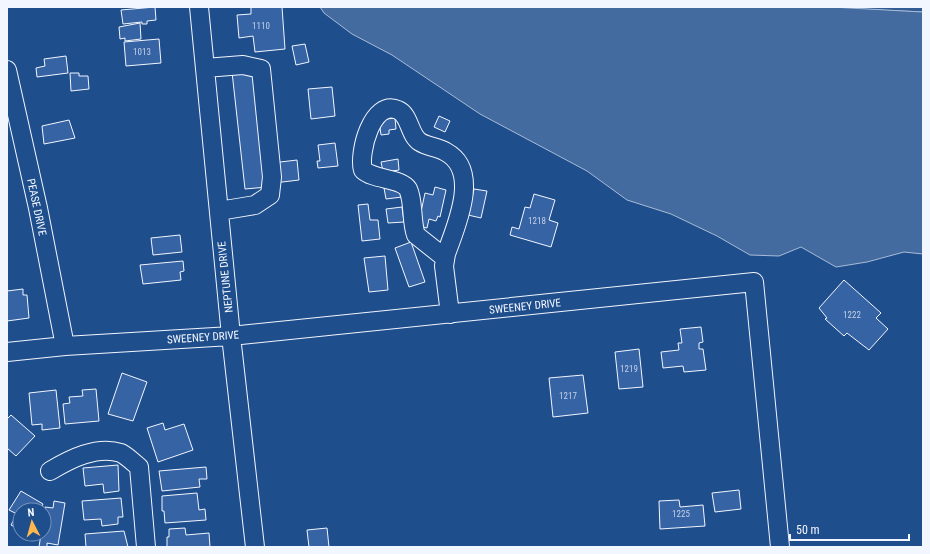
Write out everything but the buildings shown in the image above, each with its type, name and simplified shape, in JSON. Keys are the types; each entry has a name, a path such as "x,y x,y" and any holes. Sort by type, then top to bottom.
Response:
{"street":[{"name":"NEPTUNE DRIVE","path":"199,7 231,336 255,547"},
{"path":"205,68 243,65 261,69 272,177 270,195 255,205 219,210"},
{"name":"PEASE DRIVE","path":"7,70 38,208 65,346"},
{"path":"445,258 416,235 413,228 408,190 403,184 376,178 363,170 361,164 366,138 372,119 381,112 390,108 398,110 405,117 419,141 446,152 460,163 463,173 464,195 445,258 444,266 450,314"},
{"name":"SWEENEY DRIVE","path":"7,352 65,346 231,336 754,282 780,547"},
{"path":"50,472 78,456 101,452 122,454 139,467 146,547"}],"shaded area":[{"path":"320,7 831,7 923,12 923,254 904,252 867,262 836,267 801,247 779,256 750,255 717,236 671,214 627,200 587,171 480,114 392,55 352,34 324,13"},
{"path":"831,7 923,7 923,12 879,10"}]}
